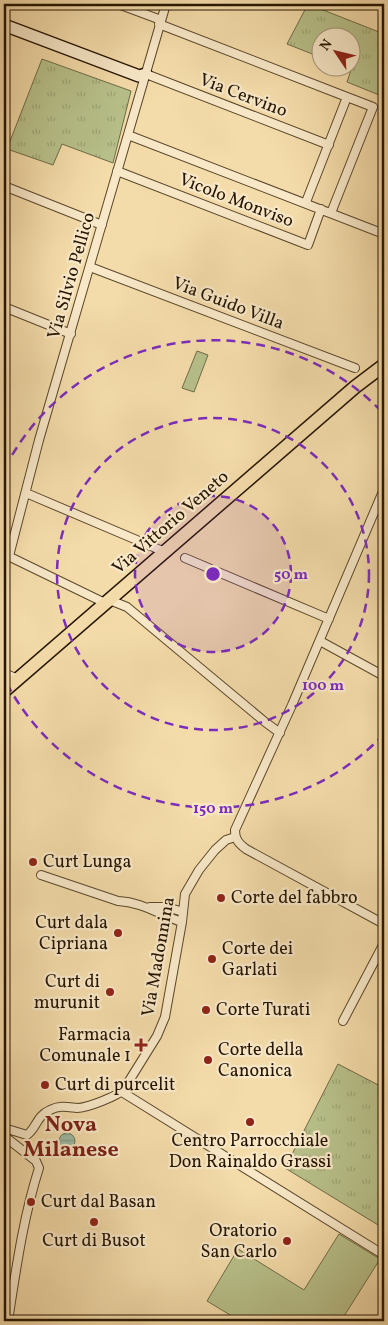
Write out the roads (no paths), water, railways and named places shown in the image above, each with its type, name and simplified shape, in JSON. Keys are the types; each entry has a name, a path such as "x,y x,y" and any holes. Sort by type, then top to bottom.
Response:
{"main road":[{"name":"Via Vittorio Veneto","path":"4,691 361,382 384,359"},
{"name":"Via Vittorio Veneto","path":"361,382 384,365"}],"street":[{"path":"118,4 373,107 331,213"},
{"name":"Via Silvio Pellico","path":"7,555 166,4"},
{"path":"380,4 384,6"},
{"path":"4,25 139,76 146,74"},
{"name":"Via Cervino","path":"146,74 329,145"},
{"path":"306,202 348,97"},
{"path":"128,135 306,202 384,234"},
{"name":"Vicolo Monviso","path":"117,171 308,245 321,209"},
{"path":"4,186 102,226"},
{"name":"Via Guido Villa","path":"90,267 355,368"},
{"path":"4,307 71,334"},
{"path":"384,489 280,733 236,825 235,837 239,844 246,849 384,924"},
{"path":"26,493 165,552"},
{"path":"7,555 106,603 112,601 126,607 280,733"},
{"path":"185,558 329,619"},
{"path":"320,641 384,676"},
{"path":"4,673 18,679"},
{"name":"Via Madonnina","path":"125,1094 165,1017 182,922 185,894 198,870 222,842 235,837"},
{"path":"41,875 118,901 130,901 182,922"},
{"path":"148,907 167,907 183,912"},
{"path":"344,1021 384,943"},
{"path":"4,1128 27,1135 40,1116 48,1110 64,1106 82,1107 125,1094 384,1255"},
{"path":"4,1136 36,1161 39,1168 33,1183 17,1262 8,1321"}],"place":[{"name":"Curt Lunga","path":"33,862"},
{"name":"Corte del fabbro","path":"221,898"},
{"name":"Curt dala Cipriana","path":"118,933"},
{"name":"Corte dei Garlati","path":"212,959"},
{"name":"Curt di murunit","path":"110,992"},
{"name":"Corte Turati","path":"206,1010"},
{"name":"Farmacia Comunale 1","path":"141,1045"},
{"name":"Corte della Canonica","path":"208,1060"},
{"name":"Curt di purcelit","path":"45,1085"},
{"name":"Centro Parrocchiale Don Rainaldo Grassi","path":"250,1122"},
{"name":"Curt dal Basan","path":"31,1202"},
{"name":"Curt di Busot","path":"94,1222"},
{"name":"Oratorio San Carlo","path":"287,1241"}],"district":[{"name":"Nova Milanese","path":"71,1138"}]}
